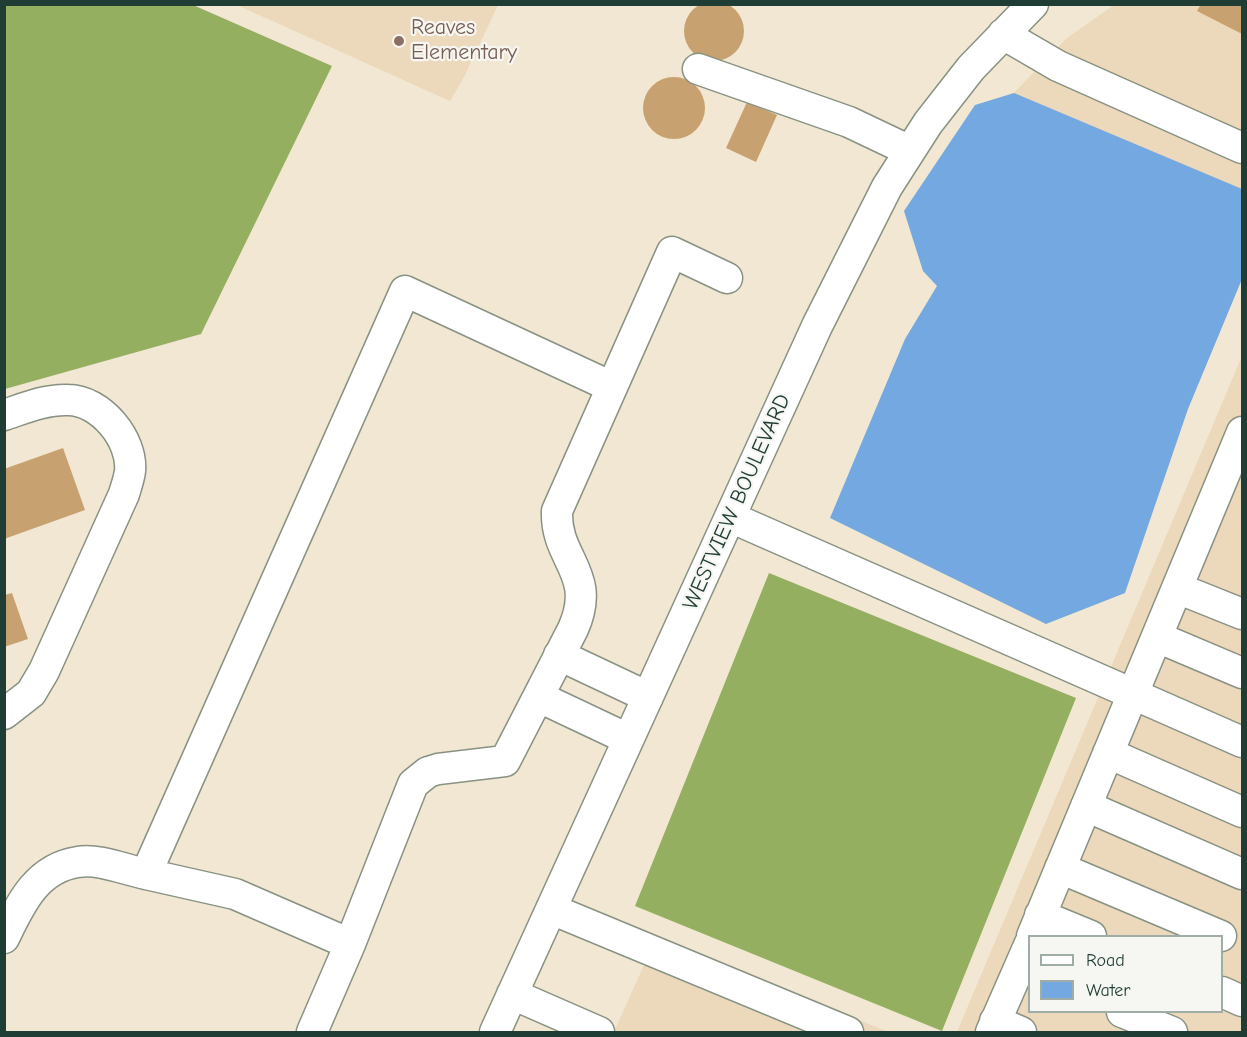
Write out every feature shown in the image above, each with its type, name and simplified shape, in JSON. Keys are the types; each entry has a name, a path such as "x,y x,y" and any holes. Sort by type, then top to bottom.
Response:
{"street":[{"name":"WESTVIEW BOULEVARD","path":"495,1032 817,326 887,187 928,123 971,68 1033,4"},
{"path":"1003,34 1058,66 1242,148"},
{"path":"698,69 849,122 910,152"},
{"path":"312,1032 350,944 412,784 428,772 438,769 505,761 578,616 582,593 577,573 558,530 557,511 672,252 727,278"},
{"path":"146,874 405,291 612,387"},
{"path":"4,415 48,401 80,401 103,415 116,428 126,449 130,470 123,494 44,671 31,693 4,714"},
{"path":"1085,935 1036,926 1242,432"},
{"path":"730,517 1242,742"},
{"path":"1177,588 1242,614"},
{"path":"1157,637 1242,673"},
{"path":"559,655 648,697"},
{"path":"539,697 628,739"},
{"path":"1108,753 1242,812"},
{"path":"1086,806 1242,874"},
{"path":"4,938 30,890 41,879 65,866 86,862 235,894 350,944"},
{"path":"1060,868 1216,935"},
{"path":"551,909 848,1032"},
{"path":"1223,938 1242,946"},
{"path":"1002,1029 1026,961"},
{"path":"1223,993 1242,1001"},
{"path":"512,994 599,1032"},
{"path":"1127,1013 1172,1032"}],"shaded area":[{"name":"Reaves Elementary","path":"237,5 498,5 450,101"},
{"path":"1114,5 1242,5 1242,200 1010,97 1067,38"},
{"path":"1242,356 1242,1032 957,1032"},
{"path":"657,936 888,1032 614,1032"}],"green space":[{"path":"5,4 193,5 332,66 201,334 5,389"},
{"path":"769,573 1076,698 942,1031 635,906"}],"water":[{"path":"1014,93 1242,189 1242,279 1188,409 1125,593 1046,624 830,518 905,339 937,286 923,271 904,211 975,105"}],"building":[{"path":"708,1 720,1 731,6 739,14 744,31 742,43 731,56 720,61 708,61 697,56 689,48 684,37 684,25 689,14 697,6"},
{"path":"1201,4 1242,4 1242,34 1197,11"},
{"path":"668,77 680,77 696,86 703,96 705,108 703,120 696,130 680,139 668,139 657,134 648,125 643,114 643,102 648,91 657,82"},
{"path":"747,102 777,115 756,162 726,148"},
{"path":"63,448 85,510 4,539 4,469"},
{"path":"12,593 28,639 4,647 4,595"}],"place":[{"name":"Reaves Elementary","path":"399,41"}]}
